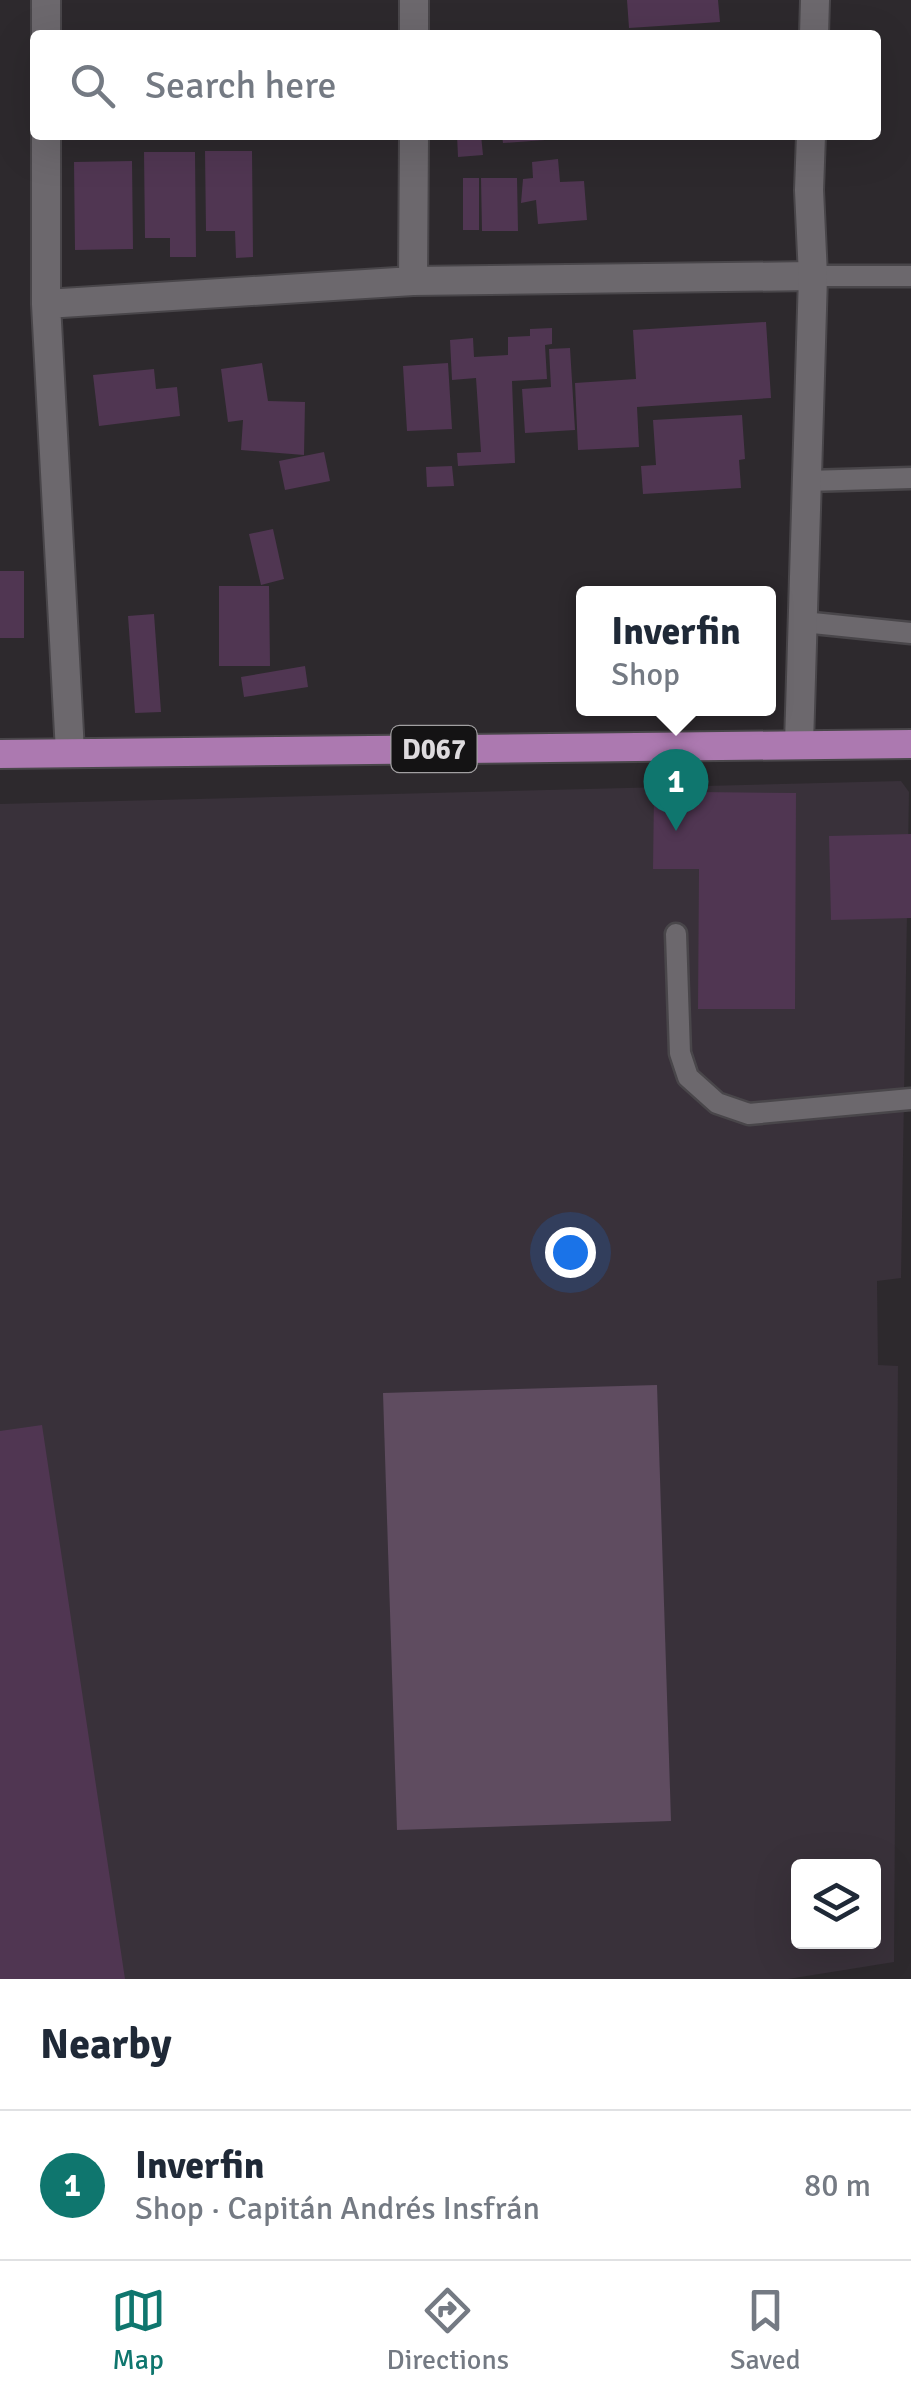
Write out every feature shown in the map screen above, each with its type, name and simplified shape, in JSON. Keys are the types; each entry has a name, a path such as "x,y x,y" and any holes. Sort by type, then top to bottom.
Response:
{"main road":[{"name":"D067","path":"0,754 911,744"}],"street":[{"path":"46,0 46,30"},
{"path":"414,0 414,30"},
{"path":"814,30 815,0"},
{"path":"46,140 46,304 70,752"},
{"path":"413,281 414,140"},
{"path":"799,744 813,276 811,140"},
{"path":"46,304 413,281 813,276"}],"lane":[{"path":"813,276 911,276"},
{"path":"807,482 911,478"},
{"path":"803,622 911,633"},
{"path":"676,934 680,1053 688,1076 717,1103 748,1114 911,1098"}],"shaded area":[{"path":"901,781 909,792 901,1278 877,1281 878,1365 898,1366 894,1962 788,1979 0,1979 0,804"},
{"path":"657,1385 671,1821 397,1830 383,1393"}],"building":[{"path":"627,0 718,0 720,22 629,28"},
{"path":"457,140 482,140 483,155 458,157"},
{"path":"503,140 545,140 503,143"},
{"path":"205,151 252,151 253,257 236,258 235,231 206,231"},
{"path":"144,152 195,152 196,257 170,257 170,238 145,238"},
{"path":"558,159 560,182 584,181 587,220 538,224 536,200 521,203 523,179 533,178 532,162"},
{"path":"132,161 133,249 75,250 74,162"},
{"path":"463,178 479,178 479,230 463,230"},
{"path":"481,178 517,178 518,231 482,231"},
{"path":"766,322 771,398 637,407 639,447 578,450 575,383 636,379 633,330"},
{"path":"552,328 552,344 545,345 547,379 512,381 515,463 458,466 457,453 481,452 476,378 452,380 450,340 473,338 474,357 508,355 508,337 530,336 530,329"},
{"path":"570,348 575,430 525,433 522,389 551,387 549,349"},
{"path":"262,363 268,401 305,402 304,455 241,450 243,420 228,422 221,369"},
{"path":"448,363 452,429 407,431 403,366"},
{"path":"154,369 156,389 177,387 180,416 99,426 93,375"},
{"path":"742,415 745,459 739,460 741,488 643,494 641,466 656,465 653,420"},
{"path":"324,452 330,481 285,490 279,461"},
{"path":"452,466 454,486 427,487 426,467"},
{"path":"273,529 284,579 261,585 249,534"},
{"path":"0,571 24,571 24,638 0,638"},
{"path":"219,586 269,586 270,666 219,666"},
{"path":"154,614 161,712 135,713 128,616"},
{"path":"305,666 308,687 244,697 241,677"},
{"path":"796,793 795,1009 698,1009 699,869 653,869 654,794"},
{"path":"911,834 911,918 831,920 829,836"},
{"path":"42,1425 125,1979 0,1979 0,1431"}],"place":[{"name":"Inverfin","path":"676,831"}]}
